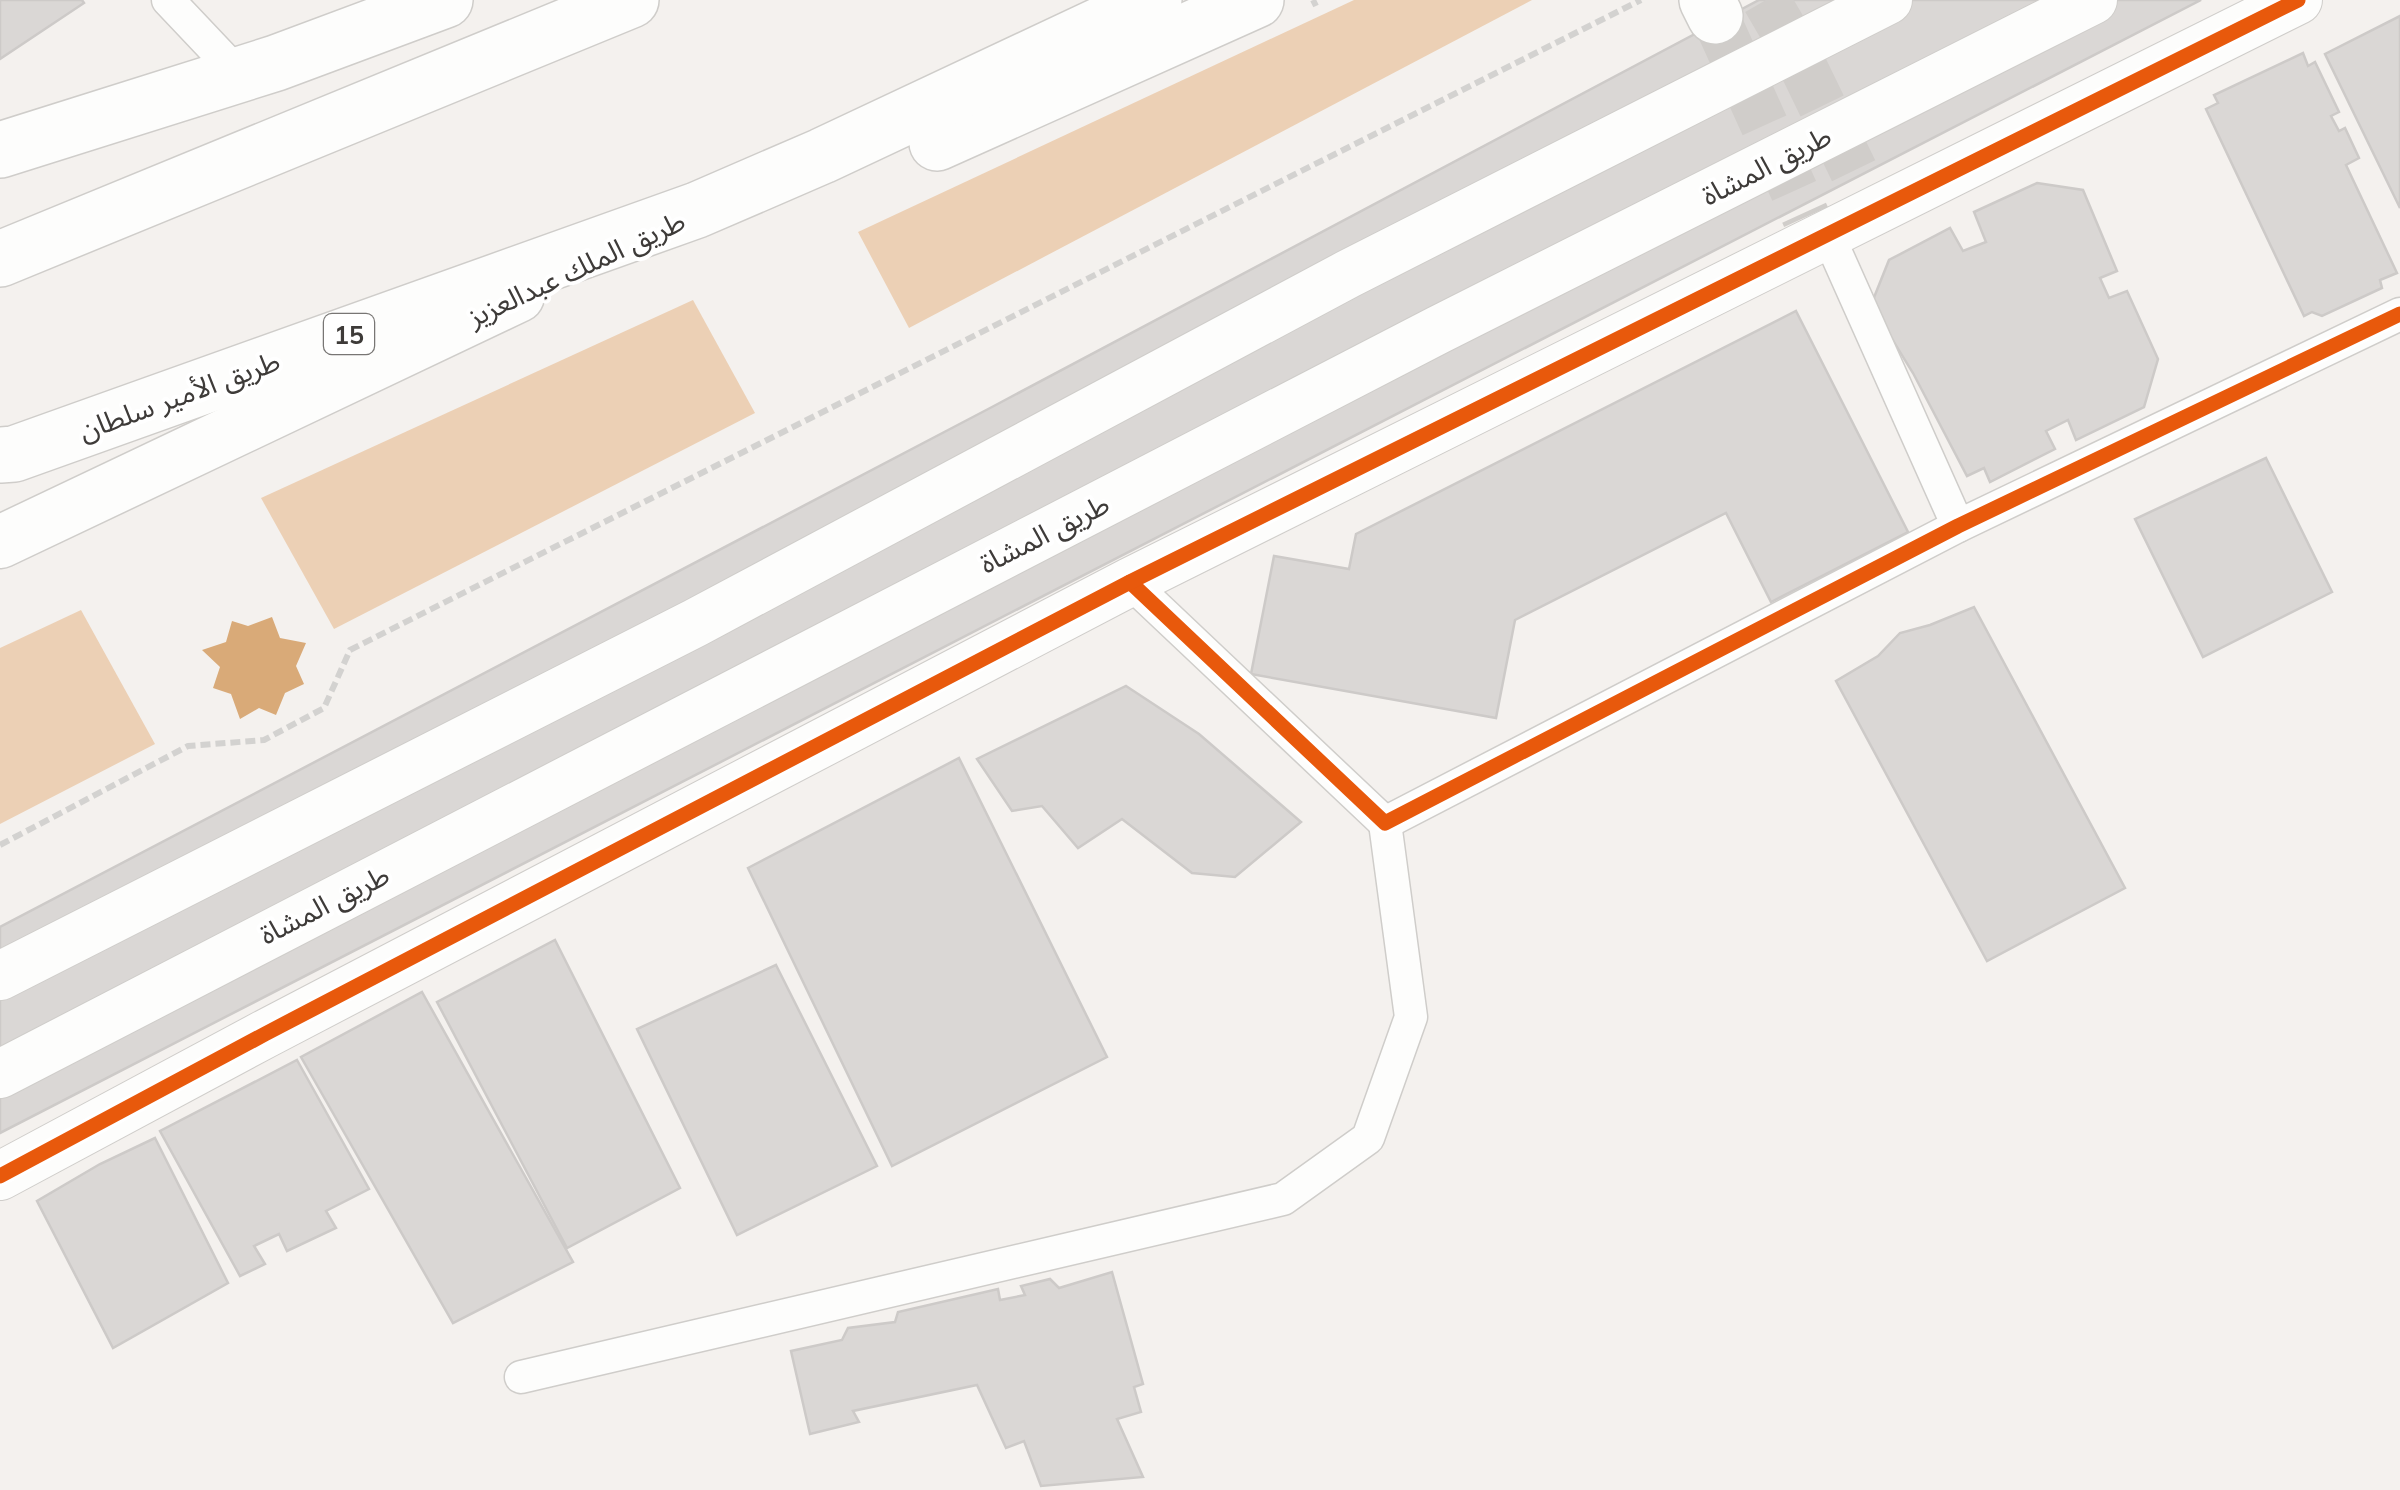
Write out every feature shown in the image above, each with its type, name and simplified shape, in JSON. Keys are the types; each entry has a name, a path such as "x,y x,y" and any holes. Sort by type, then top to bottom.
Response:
{"highway":[{"path":"0,150 239,75 445,0"},
{"path":"0,260 631,0"},
{"name":"طريق الملك عبدالعزيز","path":"697,210 822,156 1154,0"},
{"path":"822,156 901,159 1256,0"},
{"name":"طريق الأمير سلطان","path":"0,455 697,210"}],"main road":[{"path":"0,976 695,623 1348,274 1888,0"},
{"name":"طريق المشاة","path":"0,1074 1438,330 2093,0"},
{"path":"0,1176 248,1042 1869,201 2298,0"},
{"name":"طريق الملك عبدالعزيز","path":"0,542 697,210"}],"street":[{"path":"168,0 239,75"},
{"path":"1817,231 1958,526"},
{"path":"1386,823 1958,526 2400,314"},
{"path":"521,1377 1283,1199 1368,1138 1410,1017 1386,823 1130,582"}],"path":[{"path":"0,845 188,746 264,740 324,708 350,650 1640,0"}],"shaded area":[{"path":"1354,0 1532,0 909,328 858,232"},
{"path":"693,300 755,413 334,629 261,498"},
{"path":"81,610 155,744 0,824 0,648"},
{"path":"272,617 280,638 306,643 296,666 304,684 285,693 276,715 259,708 240,719 231,694 213,688 220,667 202,650 226,642 232,621 248,626"}],"building":[{"path":"0,0 82,0 84,3 0,59"},
{"path":"1759,0 2201,0 0,1133 0,927"},
{"path":"2400,16 2400,208 2325,54"},
{"path":"2303,53 2308,66 2315,62 2339,112 2331,116 2339,131 2345,128 2359,158 2346,165 2397,273 2380,280 2382,288 2322,316 2312,312 2304,316 2206,109 2218,103 2214,95"},
{"path":"2037,183 2083,190 2117,271 2100,278 2109,298 2127,291 2158,359 2144,407 2076,440 2068,420 2046,431 2055,449 1990,482 1984,468 1967,476 1913,373 1871,305 1889,260 1950,228 1963,251 1986,242 1974,212"},
{"path":"1796,311 1908,532 1771,602 1726,513 1515,620 1496,718 1251,674 1274,556 1349,569 1356,534"},
{"path":"2266,458 2332,592 2203,657 2135,519"},
{"path":"1974,607 2125,888 1987,961 1836,681 1878,656 1900,633"},
{"path":"1126,686 1199,734 1301,822 1235,877 1192,873 1122,819 1078,848 1042,806 1012,811 977,759"},
{"path":"959,758 1107,1057 892,1166 748,868"},
{"path":"555,940 680,1188 567,1248 437,1002"},
{"path":"776,965 877,1166 737,1235 637,1029"},
{"path":"422,992 573,1262 453,1323 301,1057"},
{"path":"297,1060 369,1189 326,1211 336,1228 287,1251 279,1234 254,1246 265,1264 240,1276 160,1131"},
{"path":"155,1138 228,1283 113,1348 37,1201"},
{"path":"1112,1272 1143,1384 1134,1387 1141,1412 1117,1419 1143,1477 1041,1486 1024,1441 1006,1448 977,1385 853,1411 859,1422 810,1434 791,1351 842,1340 848,1328 895,1322 898,1312 998,1289 1000,1300 1025,1295 1021,1286 1050,1279 1059,1288"}],"tunnel":[{"path":"1766,0 1794,48 1863,190"},
{"path":"1715,16 1806,217"}],"cycle path":[{"path":"0,1176 1130,582 2298,0"},
{"path":"1130,582 1385,823 1958,526 2400,314"}]}
